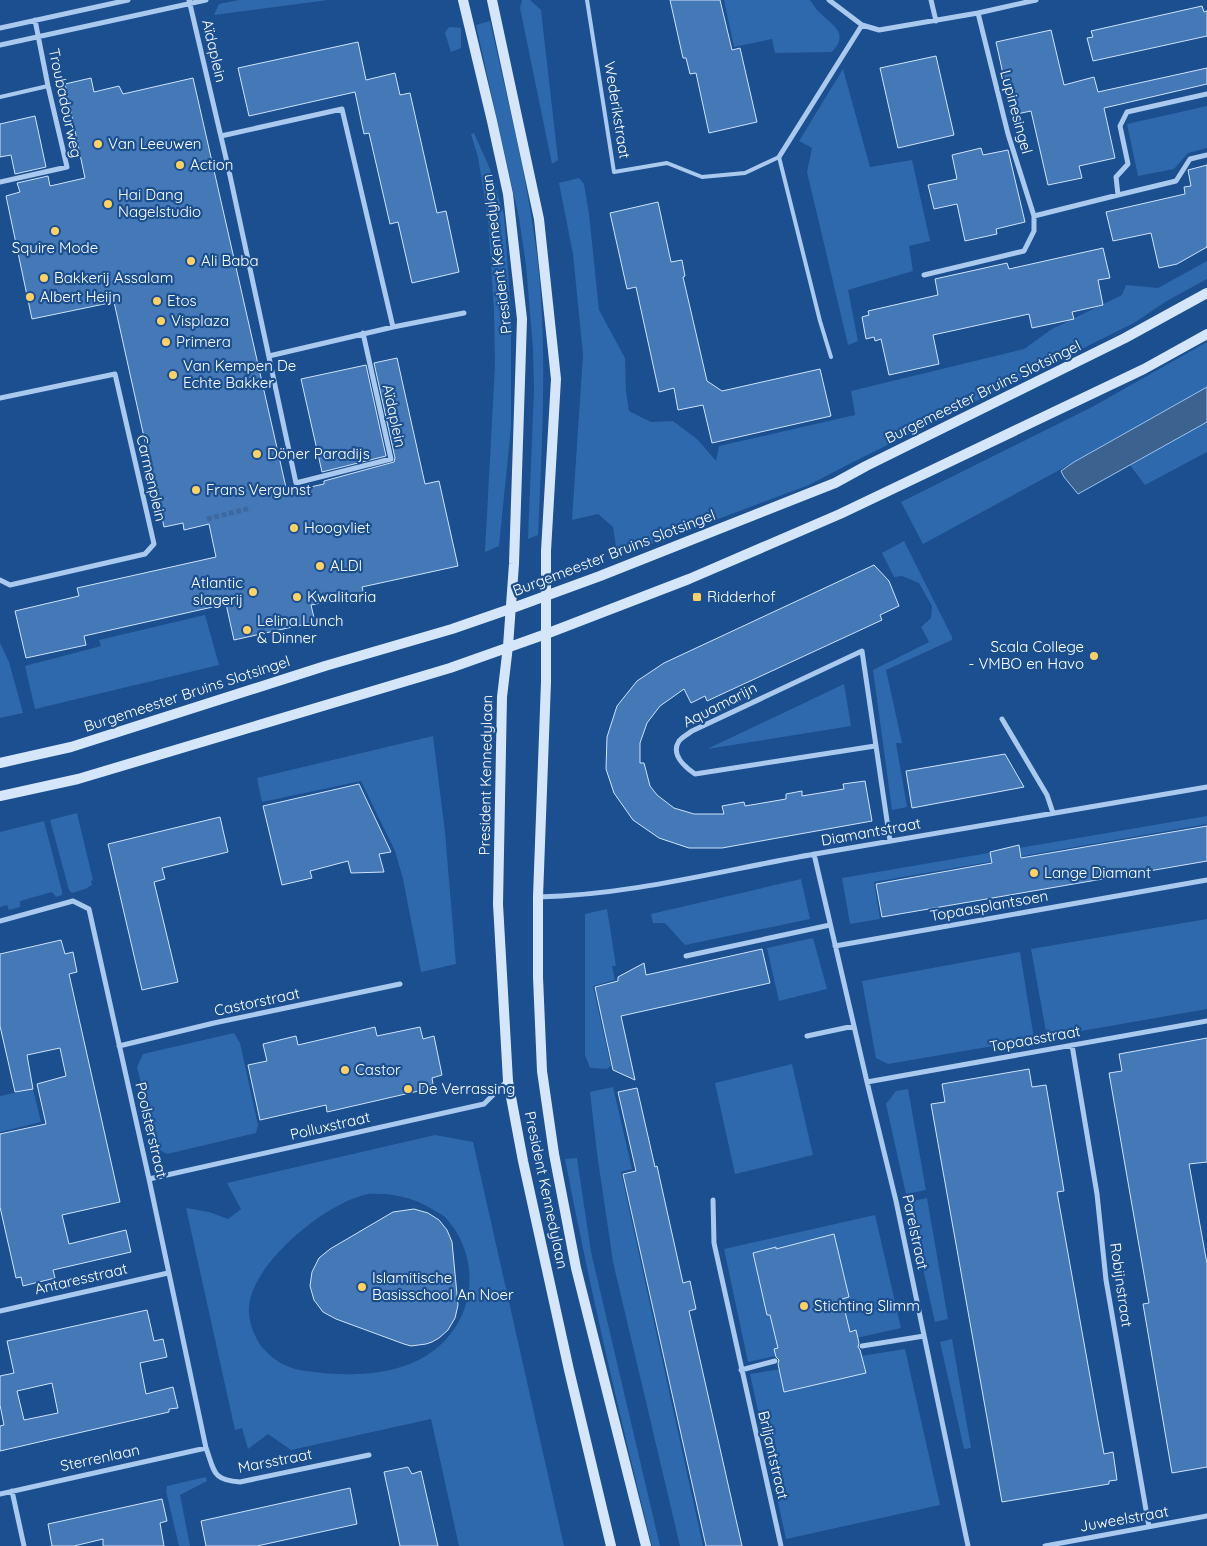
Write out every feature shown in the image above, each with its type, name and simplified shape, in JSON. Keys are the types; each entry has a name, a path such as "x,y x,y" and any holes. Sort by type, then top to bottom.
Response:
{"main road":[{"name":"President Kennedylaan","path":"462,0 508,194 522,319 514,564 502,697 498,904 508,1081 523,1161 567,1361 611,1546"},
{"name":"President Kennedylaan","path":"492,0 539,219 556,379 546,551 545,705 538,897 538,977 542,1071 552,1141 576,1268 646,1546"},
{"name":"Burgemeester Bruins Slotsingel","path":"0,763 70,747 325,666 452,629 546,596 835,484 866,466 1125,338 1207,293"},
{"path":"0,796 88,776 442,670 546,634 690,579 840,514 1144,368 1207,334"}],"street":[{"path":"90,0 91,8"},
{"path":"0,28 128,0"},
{"name":"Troubadourweg","path":"0,45 189,2 206,0"},
{"path":"829,0 862,25 879,30 978,13 1036,0"},
{"path":"930,0 936,21"},
{"name":"Aïdaplein","path":"189,2 221,136 296,482 391,458 364,333"},
{"name":"Lupinesingel","path":"924,274 1024,251 1034,231 1034,216 1008,134 978,13"},
{"name":"Troubadourweg","path":"0,182 67,167 35,20"},
{"path":"779,157 862,25"},
{"path":"1118,195 1116,177 1128,164 1120,126 1127,112 1207,94"},
{"path":"221,136 342,109 393,327"},
{"path":"1034,216 1176,181 1190,159 1207,155"},
{"path":"269,356 364,333 464,313"},
{"name":"Carmenplein","path":"0,398 115,374 154,544 145,554 10,585 0,580"},
{"name":"Aquamarijn","path":"875,746 695,774 683,766 677,753 679,742 692,731 862,651 890,841"},
{"path":"1002,719 1046,794 1053,813"},
{"name":"Diamantstraat","path":"538,897 574,896 626,890 814,854 1207,787"},
{"name":"Parelstraat","path":"814,854 866,1082 896,1201 968,1546"},
{"name":"Topaasplantsoen","path":"835,946 1207,880"},
{"name":"Poolsterstraat","path":"0,921 73,901 89,909 206,1448"},
{"path":"686,956 830,925"},
{"name":"Castorstraat","path":"119,1046 214,1023 400,984"},
{"name":"Topaasstraat","path":"866,1082 1207,1021"},
{"path":"807,1036 854,1026"},
{"name":"Robijnstraat","path":"1072,1045 1097,1194 1106,1280 1149,1527"},
{"name":"Polluxstraat","path":"149,1179 484,1104 508,1081"},
{"name":"Briljantstraat","path":"713,1200 714,1243 781,1546"},
{"name":"Antaresstraat","path":"0,1310 168,1272"},
{"path":"862,1346 924,1336"},
{"path":"741,1370 775,1361"},
{"name":"Marsstraat","path":"206,1448 219,1478 240,1482 368,1455"},
{"name":"Sterrenlaan","path":"0,1494 206,1448"},
{"path":"12,1491 24,1546"},
{"name":"Juweelstraat","path":"1045,1546 1207,1516"}],"lane":[{"name":"Wederikstraat","path":"587,0 614,172 667,163 702,177 745,172 779,157"},
{"path":"0,97 48,86"},
{"path":"779,157 820,321 831,357"}],"shaded area":[{"path":"239,0 328,0 214,15 219,4"},
{"path":"522,0 530,0 541,10 558,160 552,164 520,8"},
{"path":"724,0 810,0 839,34 837,45 832,52 775,53 772,39 734,47"},
{"path":"490,21 528,196 540,290 543,395 538,535 528,539 534,390 533,349 526,265 519,218 476,25"},
{"path":"451,27 461,28 461,48 451,52 445,33"},
{"path":"843,69 870,167 912,160 930,241 909,246 913,271 848,290 858,341 848,345 807,172 812,148 799,141"},
{"path":"1207,106 1207,148 1188,153 1174,169 1138,176 1127,124"},
{"path":"474,133 490,169 504,215 511,311 511,427 499,546 485,552 495,364 494,311 488,219 478,157 471,134"},
{"path":"579,178 584,184 589,214 599,310 625,358 626,392 629,411 651,422 673,421 698,440 716,461 719,446 855,415 851,391 1024,349 1052,329 1122,295 1126,285 1158,288 1207,261 1207,279 1165,302 1134,323 809,485 638,549 617,553 613,527 598,514 572,520 583,355 573,254 559,183"},
{"path":"1207,342 1207,387 923,544 901,502 1092,407"},
{"path":"1207,387 1207,422 1078,494 1064,477 1061,471 1074,462"},
{"path":"1207,421 1207,452 1145,485 1130,465"},
{"path":"904,541 952,640 886,670 902,743 896,743 907,807 892,810 873,670 929,642 921,627 931,618 932,606 919,583 902,576 894,577 882,553"},
{"path":"205,615 219,665 35,709 25,666 101,646 99,640"},
{"path":"0,643 9,662 23,713 0,718"},
{"path":"844,684 851,726 707,749"},
{"path":"433,736 445,832 456,964 421,972 403,879 395,851 361,781 262,802 257,778"},
{"path":"77,813 93,880 91,881 92,885 88,888 72,893 69,890 50,820"},
{"path":"1207,816 1207,824 874,882 880,919 850,924 842,878"},
{"path":"44,821 62,895 56,897 52,892 20,901 20,907 9,910 7,905 0,907 0,832"},
{"path":"801,879 810,919 685,945 665,923 653,923 651,914"},
{"path":"607,909 616,966 612,966 615,980 593,986 611,1066 607,1069 590,1068 585,1055 585,914"},
{"path":"1207,919 1207,1009 1047,1037 1031,949"},
{"path":"813,938 827,989 779,1001 767,948"},
{"path":"1020,952 1034,1039 888,1064 876,1058 862,981"},
{"path":"234,1033 240,1043 258,1125 256,1133 167,1154 158,1149 137,1067 143,1054"},
{"path":"792,1064 813,1155 735,1174 715,1083"},
{"path":"613,1087 632,1169 621,1172 703,1546 680,1546 613,1262 590,1092"},
{"path":"33,1089 41,1122 0,1132 0,1096"},
{"path":"908,1089 926,1190 906,1194 886,1104 896,1091"},
{"path":"435,1135 473,1142 564,1546 459,1546 431,1419 291,1450 268,1434 248,1449 242,1428 235,1430 186,1208 209,1212 228,1219 241,1209 227,1183","holes":["366,1194 386,1194 405,1197 426,1206 445,1217 457,1233 465,1251 469,1270 469,1289 465,1307 457,1324 445,1340 430,1353 417,1361 386,1371 337,1374 299,1370 280,1362 268,1354 259,1343 249,1316 253,1290 263,1272 276,1255 311,1223 348,1201"]},
{"path":"577,1158 591,1252 660,1546 652,1546 617,1402 585,1256 565,1159"},
{"path":"927,1198 948,1319 935,1322 908,1202"},
{"path":"875,1215 901,1328 748,1362 724,1249"},
{"path":"952,1339 971,1448 964,1449 940,1342"},
{"path":"905,1349 940,1505 786,1539 750,1374"},
{"path":"206,1477 207,1481 180,1495 190,1546 179,1546 166,1491 167,1486"}],"building":[{"path":"670,0 720,0 732,50 740,48 757,122 709,133 696,73 690,74 686,58 683,58"},
{"path":"1202,6 1204,12 1207,11 1207,36 1093,61 1087,38 1093,37 1091,31"},
{"path":"1051,30 1064,85 1094,77 1098,92 1207,68 1207,84 1104,108 1115,158 1079,166 1082,178 1048,185 1031,111 1012,115 996,42"},
{"path":"358,42 366,80 395,73 400,95 410,93 437,213 446,211 459,272 412,283 398,222 390,224 369,133 364,134 355,92 249,116 238,68"},
{"path":"936,56 954,135 898,148 880,68"},
{"path":"91,78 94,92 119,86 123,94 193,78 287,492 324,484 324,481 394,462 395,458 374,363 397,358 425,484 439,481 458,566 362,587 364,594 311,605 315,622 234,640 226,604 84,636 86,645 26,658 15,611 79,596 77,588 216,557 209,524 184,530 183,523 164,527 114,302 32,319 6,196 20,192 17,183 48,176 50,186 85,178 65,84"},
{"path":"35,116 46,167 15,174 11,155 0,157 0,124"},
{"path":"981,148 983,155 1008,150 1025,222 996,229 997,234 965,241 957,204 934,209 928,185 957,179 952,155"},
{"path":"1207,165 1207,247 1177,264 1159,268 1151,233 1113,241 1106,212 1185,194 1184,187 1191,186 1188,170"},
{"path":"658,202 671,262 682,260 685,276 683,277 707,381 722,391 820,369 831,416 712,443 703,405 678,410 674,388 659,392 636,287 627,289 610,213"},
{"path":"1103,248 1110,278 1098,280 1103,305 1072,312 1074,319 1032,328 1029,314 933,335 939,364 889,375 881,339 875,341 874,337 866,339 862,317 869,315 868,311 938,295 935,279 1007,263 1009,269"},
{"path":"366,365 386,456 322,472 301,379"},
{"path":"874,565 889,581 899,606 880,615 882,620 707,701 705,696 691,703 684,689 660,706 647,723 640,743 640,763 644,763 650,786 657,795 674,808 694,814 724,814 722,806 744,802 745,806 786,799 786,794 802,791 802,796 844,789 843,784 865,781 872,821 722,848 689,848 659,838 633,820 614,793 606,769 607,737 617,706 637,681 664,663"},
{"path":"1005,754 1024,787 912,808 906,771"},
{"path":"359,784 391,852 379,854 384,872 351,873 348,861 310,871 312,878 282,885 263,806"},
{"path":"220,817 228,852 162,868 165,879 154,882 178,982 142,990 108,844"},
{"name":"Lange Diamant","path":"1207,826 1207,861 882,917 876,884 992,863 990,852 1019,845 1021,858"},
{"path":"61,940 65,954 73,952 77,972 69,974 120,1202 62,1215 69,1244 126,1230 131,1252 53,1270 55,1278 23,1286 21,1277 16,1278 0,1207 0,1134 46,1124 37,1084 66,1076 60,1048 27,1055 33,1089 15,1092 0,1026 0,954"},
{"path":"762,949 770,983 621,1016 635,1080 613,1070 595,987 618,981 618,977 644,963 646,975"},
{"name":"Castor","path":"375,1027 377,1036 420,1027 423,1039 434,1036 442,1075 432,1078 433,1084 422,1087 423,1090 327,1112 326,1105 260,1120 248,1065 267,1061 263,1044 296,1036 298,1045"},
{"path":"1207,1038 1207,1162 1189,1164 1207,1264 1207,1467 1172,1473 1143,1304 1149,1303 1109,1073 1122,1071 1119,1054"},
{"path":"1029,1069 1032,1087 1046,1085 1064,1191 1057,1192 1098,1421 1104,1454 1113,1452 1117,1480 1109,1481 1109,1484 1002,1502 931,1104 945,1102 942,1084"},
{"path":"637,1088 655,1167 657,1166 683,1283 690,1281 696,1309 689,1311 742,1546 706,1546 623,1174 636,1171 618,1092"},
{"path":"414,1209 428,1213 439,1220 447,1230 452,1242 458,1305 455,1318 448,1330 432,1342 411,1346 336,1319 323,1312 314,1300 310,1286 312,1272 319,1258 330,1249 393,1212"},
{"name":"Stichting Slimm","path":"834,1234 849,1297 842,1299 850,1332 856,1330 858,1347 866,1373 784,1392 778,1364 779,1360 774,1349 778,1348 770,1315 767,1315 753,1253"},
{"path":"147,1310 154,1341 163,1339 167,1357 140,1363 146,1394 173,1387 178,1408 169,1409 169,1412 0,1451 0,1426 4,1425 0,1405 0,1376 14,1373 7,1341","holes":["52,1383 58,1413 24,1420 17,1391"]},
{"path":"408,1467 412,1474 421,1471 438,1546 400,1546 384,1472"},
{"path":"350,1488 357,1524 257,1546 206,1546 201,1521"},
{"path":"162,1499 167,1521 160,1523 164,1546 103,1546 103,1539 74,1546 52,1546 48,1524"}],"tunnel":[{"path":"207,519 251,508"},
{"path":"315,590 333,600"}],"place":[{"name":"Van Leeuwen","path":"98,144"},
{"name":"Action","path":"180,165"},
{"name":"Hai Dang Nagelstudio","path":"108,204"},
{"name":"Squire Mode","path":"55,231"},
{"name":"Ali Baba","path":"191,261"},
{"name":"Bakkerij Assalam","path":"44,278"},
{"name":"Albert Heijn","path":"30,297"},
{"name":"Etos","path":"157,301"},
{"name":"Visplaza","path":"161,321"},
{"name":"Primera","path":"166,342"},
{"name":"Van Kempen De Echte Bakker","path":"173,375"},
{"name":"Döner Paradijs","path":"257,454"},
{"name":"Frans Vergunst","path":"196,490"},
{"name":"Hoogvliet","path":"294,528"},
{"name":"ALDI","path":"320,566"},
{"name":"Atlantic slagerij","path":"253,592"},
{"name":"Kwalitaria","path":"297,597"},
{"name":"Ridderhof","path":"697,597"},
{"name":"Lelina Lunch & Dinner","path":"247,630"},
{"name":"Scala College - VMBO en Havo","path":"1094,656"},
{"name":"Lange Diamant","path":"1034,873"},
{"name":"Castor","path":"345,1070"},
{"name":"De Verrassing","path":"408,1089"},
{"name":"Islamitische Basisschool An Noer","path":"362,1287"},
{"name":"Stichting Slimm","path":"804,1306"}]}
